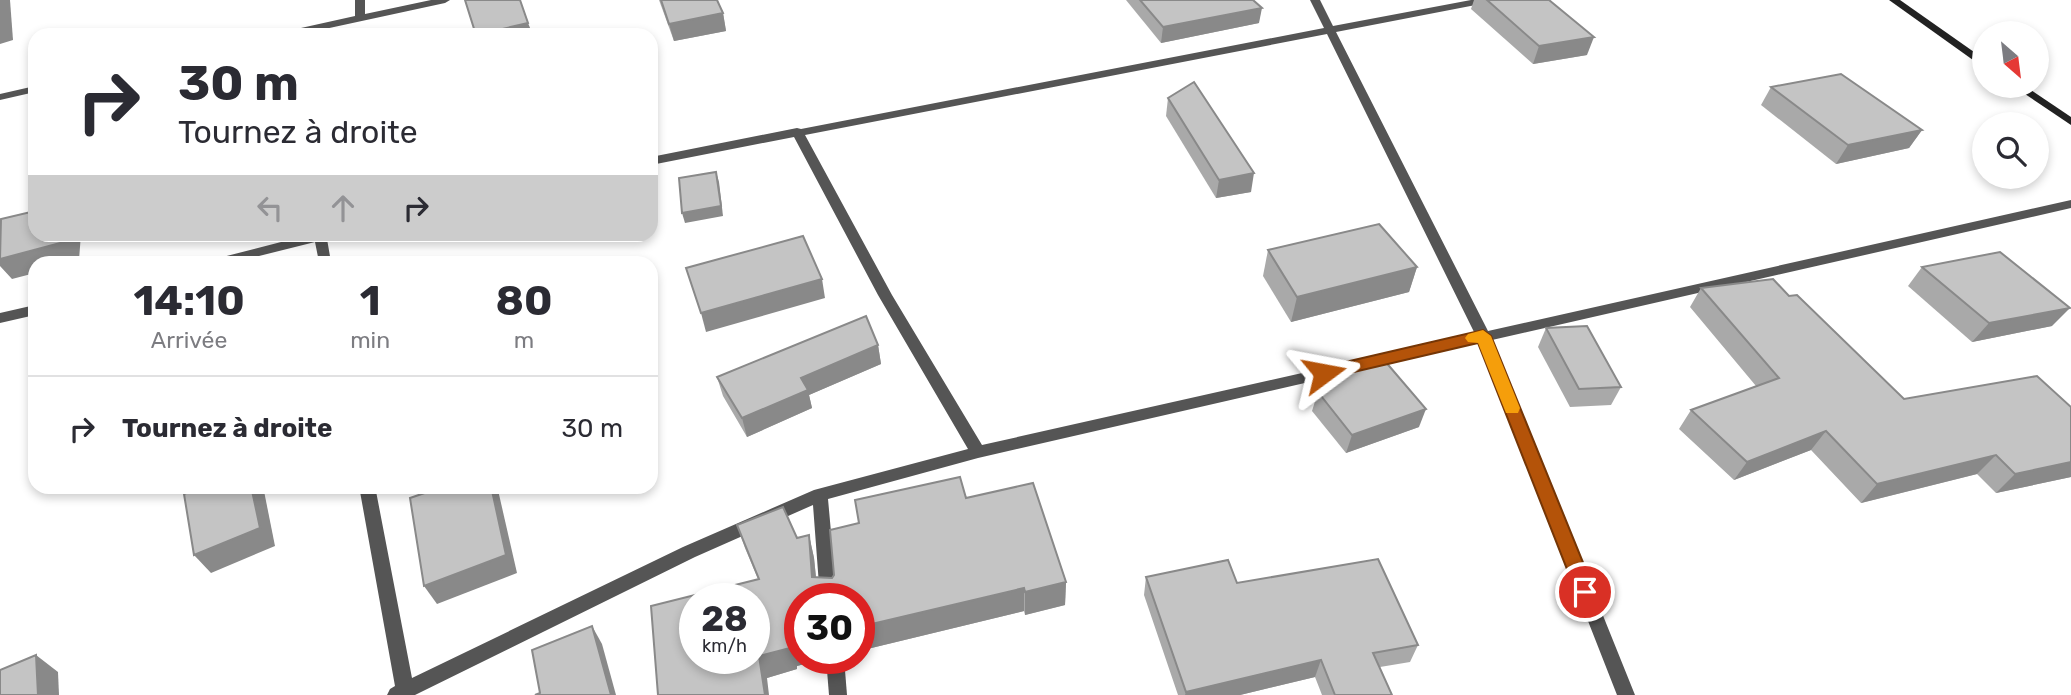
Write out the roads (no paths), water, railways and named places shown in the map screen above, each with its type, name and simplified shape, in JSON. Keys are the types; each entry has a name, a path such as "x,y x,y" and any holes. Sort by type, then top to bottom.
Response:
{"street":[{"path":"360,0 360,17"},
{"path":"315,28 444,0"},
{"path":"1315,0 1483,336 1626,695"},
{"path":"658,160 1486,0"},
{"path":"1894,0 1972,55"},
{"path":"0,97 28,91"},
{"path":"2036,98 2071,122"},
{"path":"797,131 885,295 978,453"},
{"path":"368,494 400,693 689,552 820,495 978,453 2071,204"},
{"path":"243,256 296,242"},
{"path":"0,318 28,312"},
{"path":"820,495 828,583"},
{"path":"836,674 838,695"}]}
